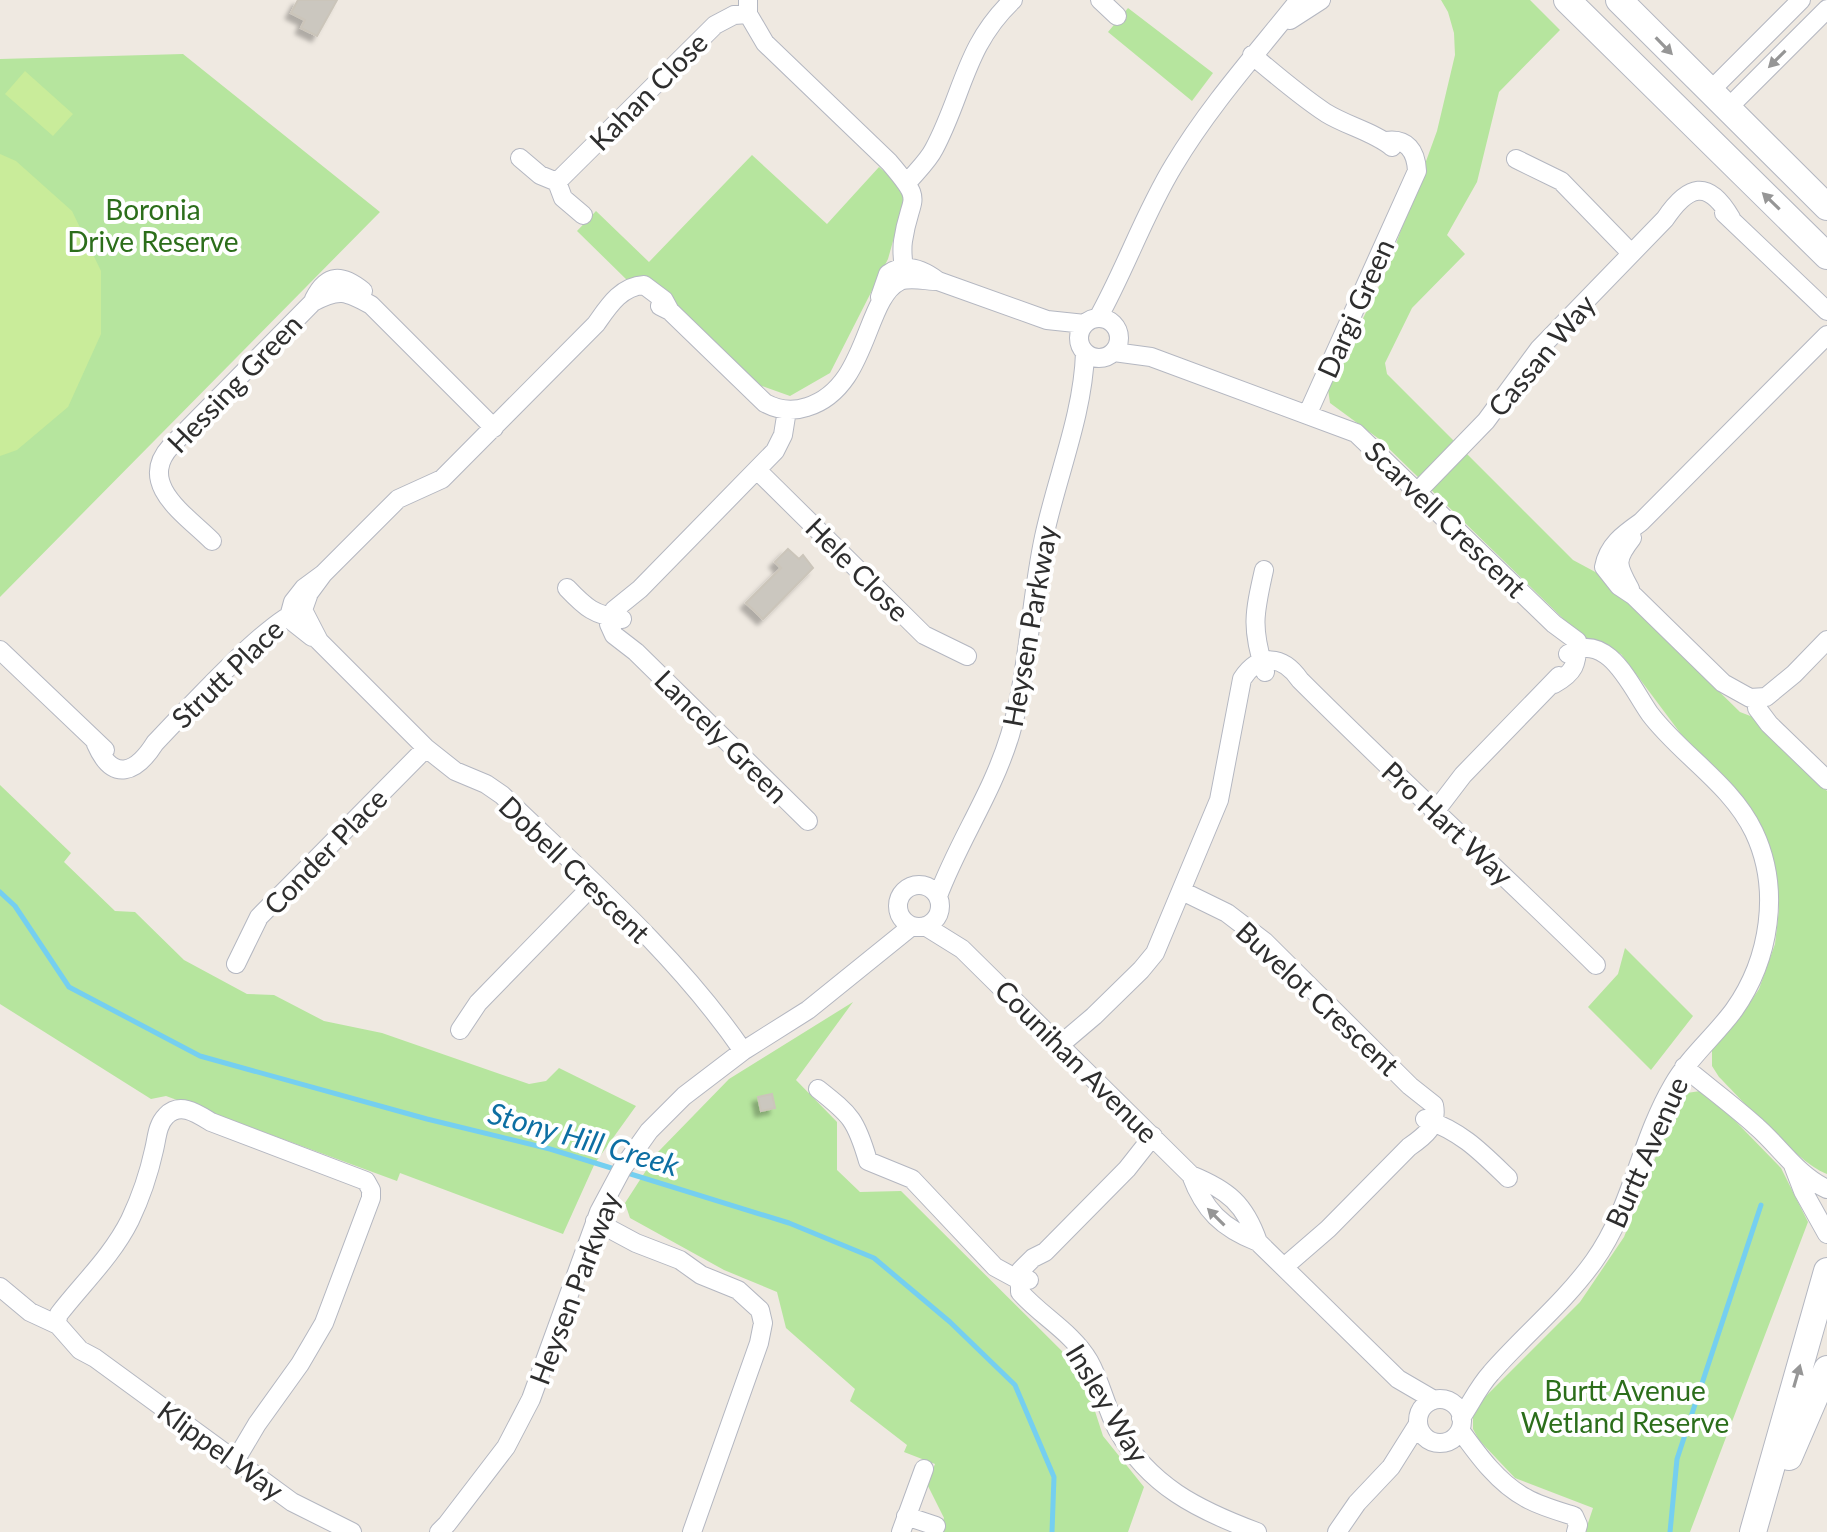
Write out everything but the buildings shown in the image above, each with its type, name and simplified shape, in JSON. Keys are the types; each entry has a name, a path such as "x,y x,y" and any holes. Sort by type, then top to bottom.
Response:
{"main road":[{"path":"1567,0 1827,256"},
{"path":"1619,0 1827,207"},
{"path":"1693,126 1718,100"},
{"path":"1755,1532 1827,1271"},
{"path":"1755,1532 1827,1369"}],"street":[{"path":"907,183 934,150 972,54 1003,9 1013,0"},
{"path":"1100,0 1117,16"},
{"name":"Heysen Parkway","path":"939,904 953,857 972,827 1010,735 1020,694 1043,538 1084,386 1117,283 1172,167 1202,120 1299,0"},
{"name":"Heysen Parkway","path":"1276,28 1321,0"},
{"path":"1718,100 1801,0"},
{"path":"297,611 323,574 398,499 442,479 596,324 634,297 644,297 670,311 765,403 776,409 803,408 820,402 835,390 852,367 888,291 905,273 902,247 914,206 914,195 889,162 765,43 741,7"},
{"name":"Kahan Close","path":"557,182 715,25 741,7"},
{"path":"1718,100 1827,9"},
{"name":"Dargi Green","path":"1252,55 1326,113 1386,141 1405,161 1407,171 1401,203 1365,291 1308,413"},
{"path":"520,158 540,175 557,182 563,198 583,215"},
{"path":"1516,159 1561,181 1631,253"},
{"name":"Cassan Way","path":"1418,491 1486,421 1539,349 1665,219 1694,202 1703,202 1731,218 1827,311"},
{"path":"905,273 938,281 1099,338"},
{"name":"Hessing Green","path":"212,541 166,495 158,479 158,463 171,446 313,302 337,291 347,292 371,305 494,428"},
{"path":"1827,335 1641,522 1621,552 1618,564 1634,596 1723,683 1760,704 1784,737 1827,780"},
{"name":"Scarvell Crescent","path":"1099,338 1356,433 1554,624 1554,629 1574,654"},
{"path":"567,588 587,609 616,618 640,589 775,451 783,435 787,410"},
{"name":"Hele Close","path":"757,470 924,635 967,656"},
{"path":"1064,1048 1155,953 1182,891 1219,800 1242,679 1248,668 1263,667 1255,638 1254,615 1264,570"},
{"name":"Dobell Crescent","path":"297,611 319,641 426,748 455,771 486,784 502,795 594,884 698,992 739,1054"},
{"name":"Strutt Place","path":"0,650 96,744 121,758 139,754 155,743 263,635 297,611"},
{"name":"Lancely Green","path":"616,618 636,652 808,821"},
{"path":"1760,704 1776,697 1827,640"},
{"path":"1431,809 1554,684 1574,654"},
{"name":"Burtt Avenue","path":"1461,1424 1489,1375 1575,1286 1595,1259 1623,1209 1658,1111 1688,1063 1733,1011 1751,982 1765,947 1769,918 1767,879 1753,831 1729,797 1673,742 1622,674 1574,654"},
{"name":"Pro Hart Way","path":"1263,667 1300,680 1596,965"},
{"name":"Conder Place","path":"236,964 259,917 426,748"},
{"name":"Heysen Parkway","path":"921,885 953,857"},
{"path":"460,1030 478,1003 594,884"},
{"path":"921,885 928,887 939,904 934,920 918,926 906,922 898,910 898,904 903,892 921,885"},
{"name":"Buvelot Crescent","path":"1182,891 1227,913 1265,942 1410,1086 1424,1105 1429,1121"},
{"name":"Counihan Avenue","path":"939,904 962,949"},
{"name":"Heysen Parkway","path":"875,955 898,910"},
{"name":"Heysen Parkway","path":"443,1529 506,1447 531,1399 592,1227 608,1194 649,1131 684,1096 739,1054 808,1010 875,955 918,926"},
{"name":"Counihan Avenue","path":"918,926 962,949 1064,1048 1191,1175 1199,1195 1219,1222 1237,1234 1258,1242 1398,1379 1440,1400"},
{"path":"1688,1063 1792,1164 1827,1189"},
{"path":"818,1089 848,1113 858,1127 868,1161 912,1179 988,1257 1023,1277 1156,1139"},
{"path":"0,1287 20,1301 51,1309 60,1319 129,1221 154,1152 175,1123 181,1120 211,1122 366,1181 371,1198 324,1323 300,1364 232,1458"},
{"path":"1287,1270 1409,1147 1429,1121 1450,1128 1471,1143 1508,1178"},
{"path":"1792,1164 1827,1234"},
{"name":"Counihan Avenue","path":"1191,1175 1215,1184 1233,1197 1253,1226 1258,1242"},
{"path":"592,1227 680,1260 701,1275 738,1290 760,1310 763,1323 759,1343 692,1532"},
{"name":"Insley Way","path":"1023,1277 1046,1314 1089,1361 1117,1428 1135,1456 1176,1494 1209,1514 1257,1532"},
{"name":"Klippel Way","path":"60,1319 95,1358 292,1502 352,1532"},
{"name":"Burtt Avenue","path":"1440,1400 1489,1375"},
{"name":"Counihan Avenue","path":"1398,1379 1418,1421"},
{"path":"1337,1532 1357,1503 1391,1467 1423,1407 1440,1400 1457,1407 1461,1424 1481,1460 1510,1488 1527,1499 1574,1516 1578,1525 1576,1532"},
{"path":"1418,1421 1423,1436 1481,1460"},
{"path":"1391,1467 1456,1436 1461,1424"},
{"path":"924,1469 903,1524 936,1526"}],"green space":[{"path":"1441,0 1530,0 1560,30 1499,92 1477,182 1447,235 1465,254 1412,308 1385,363 1387,374 1573,560 1599,574 1740,712 1758,719 1827,791 1827,1174 1787,1145 1719,1077 1712,1066 1712,1050 1759,989 1775,944 1779,909 1773,859 1746,802 1681,734 1621,654 1587,642 1379,439 1330,403 1328,389 1385,274 1437,131 1455,55 1454,33"},
{"path":"1128,8 1213,73 1192,101 1108,32"},
{"name":"Boronia Drive Reserve","path":"183,54 380,212 0,597 0,59"},
{"path":"25,71 73,114 53,136 5,94"},
{"path":"0,154 16,161 72,211 101,271 101,334 68,407 17,450 0,456"},
{"path":"752,155 827,224 879,167 907,191 888,259 830,373 790,396 756,384 629,282 577,231 596,211 649,262"},
{"path":"0,785 71,853 64,862 115,911 135,912 184,960 247,994 274,995 324,1021 382,1033 529,1084 546,1081 559,1068 636,1106 595,1163 563,1234 400,1173 397,1181 166,1096 151,1099 0,1004"},
{"path":"1625,948 1693,1016 1651,1070 1588,1007 1618,974"},
{"path":"853,1002 796,1080 837,1122 837,1170 860,1192 901,1191 1082,1371 1103,1436 1144,1487 1128,1532 938,1532 944,1518 927,1484 935,1464 904,1452 907,1445 850,1401 855,1389 786,1328 777,1292 724,1270 630,1218 625,1203 658,1152 729,1079"},
{"name":"Burtt Avenue Wetland Reserve","path":"1700,1091 1711,1096 1781,1168 1808,1222 1690,1532 1585,1532 1593,1508 1515,1478 1479,1440 1473,1429 1473,1417 1484,1398 1580,1302 1624,1237 1678,1100 1687,1093"}],"waterway":[{"name":"Stony Hill Creek","path":"0,892 15,906 69,987 200,1056 427,1119 550,1149 789,1223 874,1258 950,1322 1015,1385 1054,1477 1052,1532"},
{"path":"1670,1532 1677,1459 1761,1205"}]}
